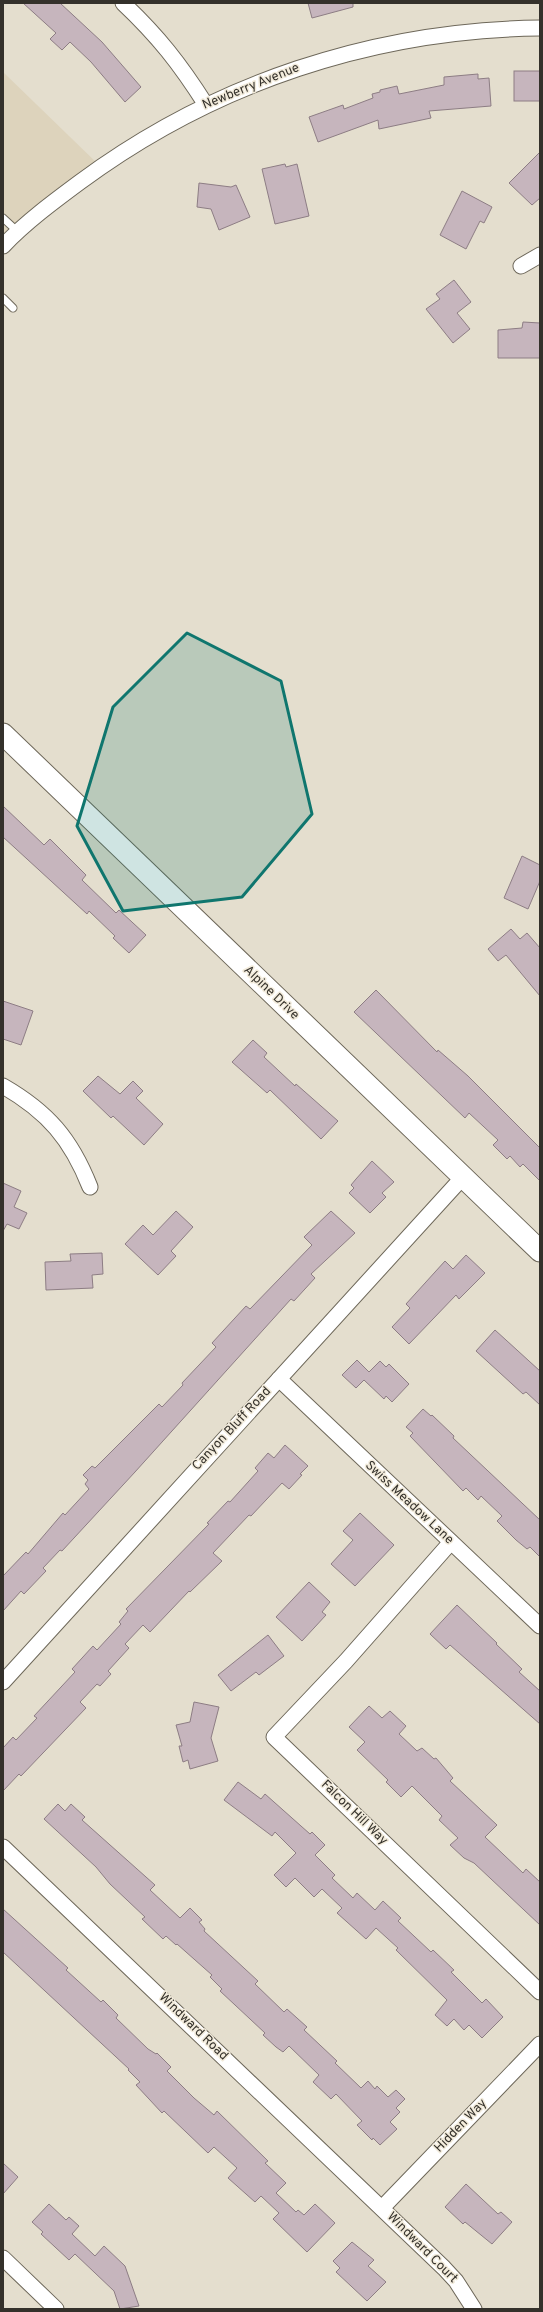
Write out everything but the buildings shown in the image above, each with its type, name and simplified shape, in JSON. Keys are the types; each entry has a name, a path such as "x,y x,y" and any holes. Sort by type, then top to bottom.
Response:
{"street":[{"path":"123,3 160,39 182,67 206,105"},
{"name":"Newberry Avenue","path":"3,246 17,231 111,159 157,131 206,105 294,69 359,50 451,33 540,28"},
{"path":"521,266 540,255"},
{"name":"Alpine Drive","path":"3,734 540,1251"},
{"path":"3,1086 23,1098 57,1127 81,1164 90,1188"},
{"name":"Canyon Bluff Road","path":"3,1682 463,1177"},
{"name":"Swiss Meadow Lane","path":"279,1379 540,1626"},
{"name":"Falcon Hill Way","path":"451,1542 274,1737 540,1992"},
{"name":"Windward Road","path":"3,1847 382,2208"},
{"name":"Hidden Way","path":"382,2208 540,2044"},
{"name":"Windward Court","path":"382,2208 448,2272 468,2298 474,2309"},
{"path":"3,2258 56,2309"}],"lane":[{"path":"3,218 17,231"},
{"path":"3,298 13,308"}],"highlighted area":[{"path":"187,633 281,681 312,814 242,897 123,911 77,826 113,707"}],"shaded area":[{"path":"3,72 101,167 3,246"}]}
